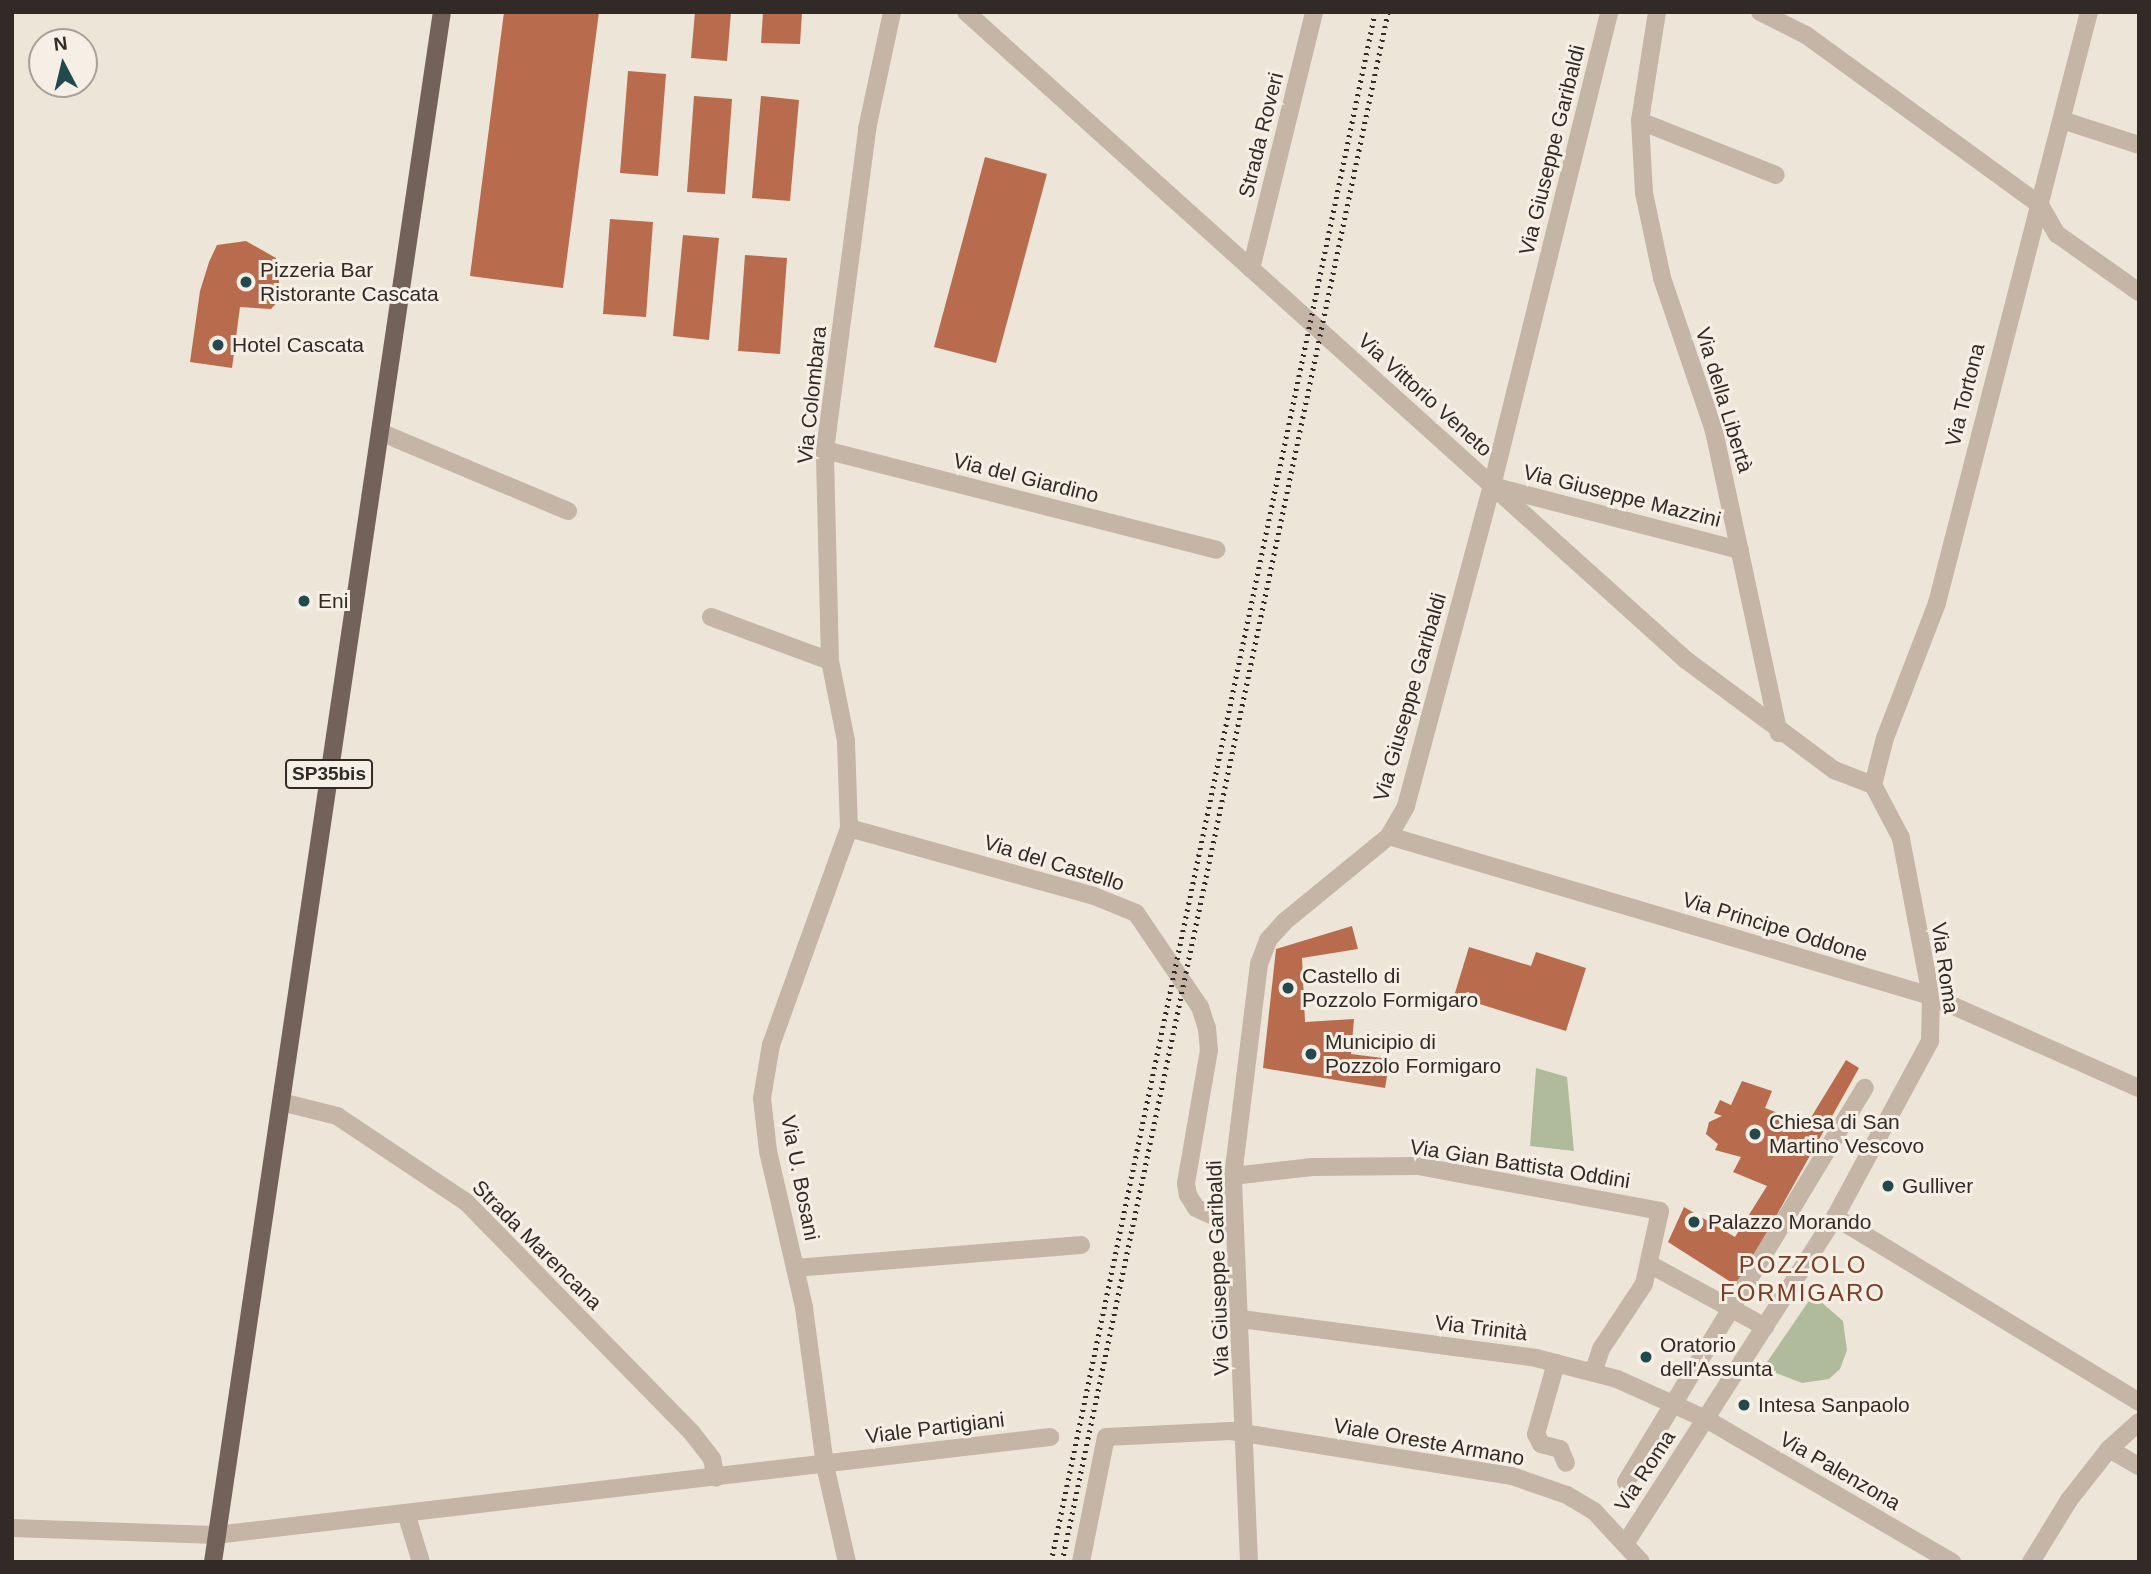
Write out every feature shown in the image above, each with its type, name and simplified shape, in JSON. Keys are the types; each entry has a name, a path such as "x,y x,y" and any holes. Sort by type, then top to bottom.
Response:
{"main road":[{"name":"SP35bis","path":"212,1562 442,12"}],"street":[{"name":"Via Colombara","path":"849,828 846,741 830,661 825,450 867,129 892,12"},
{"name":"Via Vittorio Veneto","path":"965,12 1686,660 1779,733 1834,770 1873,785"},
{"name":"Strada Roveri","path":"1251,269 1314,12"},
{"name":"Via Giuseppe Garibaldi","path":"1249,1562 1247,1435 1233,1176 1259,964 1268,940 1389,836 1406,806 1492,486 1609,12"},
{"path":"1657,12 1640,121 1776,175"},
{"path":"1760,12 1807,35 2040,205 2057,233 2139,292"},
{"name":"Via Tortona","path":"1873,785 1885,738 1937,603 2012,299 2040,205 2089,12"},
{"path":"2062,120 2139,145"},
{"name":"Via della Libertà","path":"1640,121 1644,193 1662,278 1714,430 1779,733"},
{"path":"380,432 568,511"},
{"name":"Via del Giardino","path":"825,450 1216,550"},
{"name":"Via Giuseppe Mazzini","path":"1492,486 1740,550"},
{"path":"711,617 830,661"},
{"name":"Via Roma","path":"1627,1541 1835,1217 1930,1041 1931,996 1901,838 1873,785"},
{"name":"Via del Castello","path":"849,828 1094,896 1136,913 1200,1007 1209,1050 1186,1183 1188,1195 1196,1208 1235,1226"},
{"name":"Via U. Bosani","path":"847,1562 825,1465 795,1268 768,1151 764,1073 849,828"},
{"name":"Via Principe Oddone","path":"1389,836 1931,996 2139,1088"},
{"path":"1626,1482 1865,1088"},
{"name":"Strada Marencana","path":"281,1102 337,1116 466,1202 692,1433 712,1459 716,1478"},
{"name":"Via Gian Battista Oddini","path":"1233,1176 1311,1167 1418,1166 1660,1211 1651,1265"},
{"path":"1835,1217 2139,1402"},
{"path":"795,1268 1081,1245"},
{"path":"1593,1373 1601,1349 1644,1284 1651,1265 1765,1327"},
{"name":"Via Trinità","path":"1241,1320 1556,1363 1593,1373 1706,1419"},
{"path":"1556,1363 1536,1434 1541,1444 1560,1449 1566,1463"},
{"name":"Via Palenzona","path":"1706,1419 1952,1562"},
{"path":"2031,1562 2069,1500 2109,1449 2139,1422"},
{"name":"Viale Oreste Armano","path":"1081,1562 1107,1437 1231,1431 1511,1476 1567,1495 1594,1511 1627,1541 1641,1562"},
{"name":"Viale Partigiani","path":"12,1528 216,1535 1050,1437"},
{"path":"2109,1449 2139,1466"},
{"path":"406,1513 421,1562"}],"green space":[{"path":"1536,1068 1567,1077 1574,1151 1530,1146"},
{"path":"1813,1295 1843,1321 1847,1350 1840,1369 1829,1379 1802,1383 1763,1368"}],"building":[{"path":"504,12 599,12 563,288 470,276"},
{"path":"695,12 731,12 727,61 691,58"},
{"path":"763,12 802,12 800,44 761,43"},
{"path":"628,71 666,74 658,176 620,173"},
{"path":"694,96 732,99 725,194 687,192"},
{"path":"761,96 799,100 790,201 752,198"},
{"path":"985,157 1047,174 996,363 934,347"},
{"path":"610,219 653,222 646,317 603,314"},
{"path":"683,235 719,238 709,340 673,336"},
{"path":"246,241 276,258 281,298 271,309 240,307 232,368 190,362 200,291 209,262 217,245"},
{"path":"745,255 787,258 780,354 738,351"},
{"name":"Castello di Pozzolo Formigaro","path":"1352,926 1358,949 1302,958 1305,1022 1354,1019 1351,1054 1390,1059 1385,1088 1263,1068 1276,949"},
{"path":"1469,947 1531,966 1536,952 1586,968 1566,1031 1454,996"},
{"path":"1846,1060 1859,1068 1737,1286 1668,1242 1684,1207 1735,1237 1767,1186 1733,1172 1741,1157 1715,1150 1718,1144 1706,1134 1709,1122 1722,1116 1714,1113 1720,1100 1731,1105 1742,1081 1772,1091 1765,1108 1807,1124"}],"railway":[{"path":"1051,1562 1375,12"},
{"path":"1062,1562 1388,12"}],"place":[{"name":"Pizzeria Bar Ristorante Cascata","path":"246,282"},
{"name":"Hotel Cascata","path":"218,345"},
{"name":"Eni","path":"304,601"},
{"name":"Castello di Pozzolo Formigaro","path":"1288,988"},
{"name":"Municipio di Pozzolo Formigaro","path":"1311,1054"},
{"name":"Chiesa di San Martino Vescovo","path":"1755,1134"},
{"name":"Gulliver","path":"1888,1186"},
{"name":"Palazzo Morando","path":"1694,1222"},
{"name":"Oratorio dell'Assunta","path":"1646,1357"},
{"name":"Intesa Sanpaolo","path":"1744,1405"}],"district":[{"name":"POZZOLO FORMIGARO","path":"1803,1279"}]}
